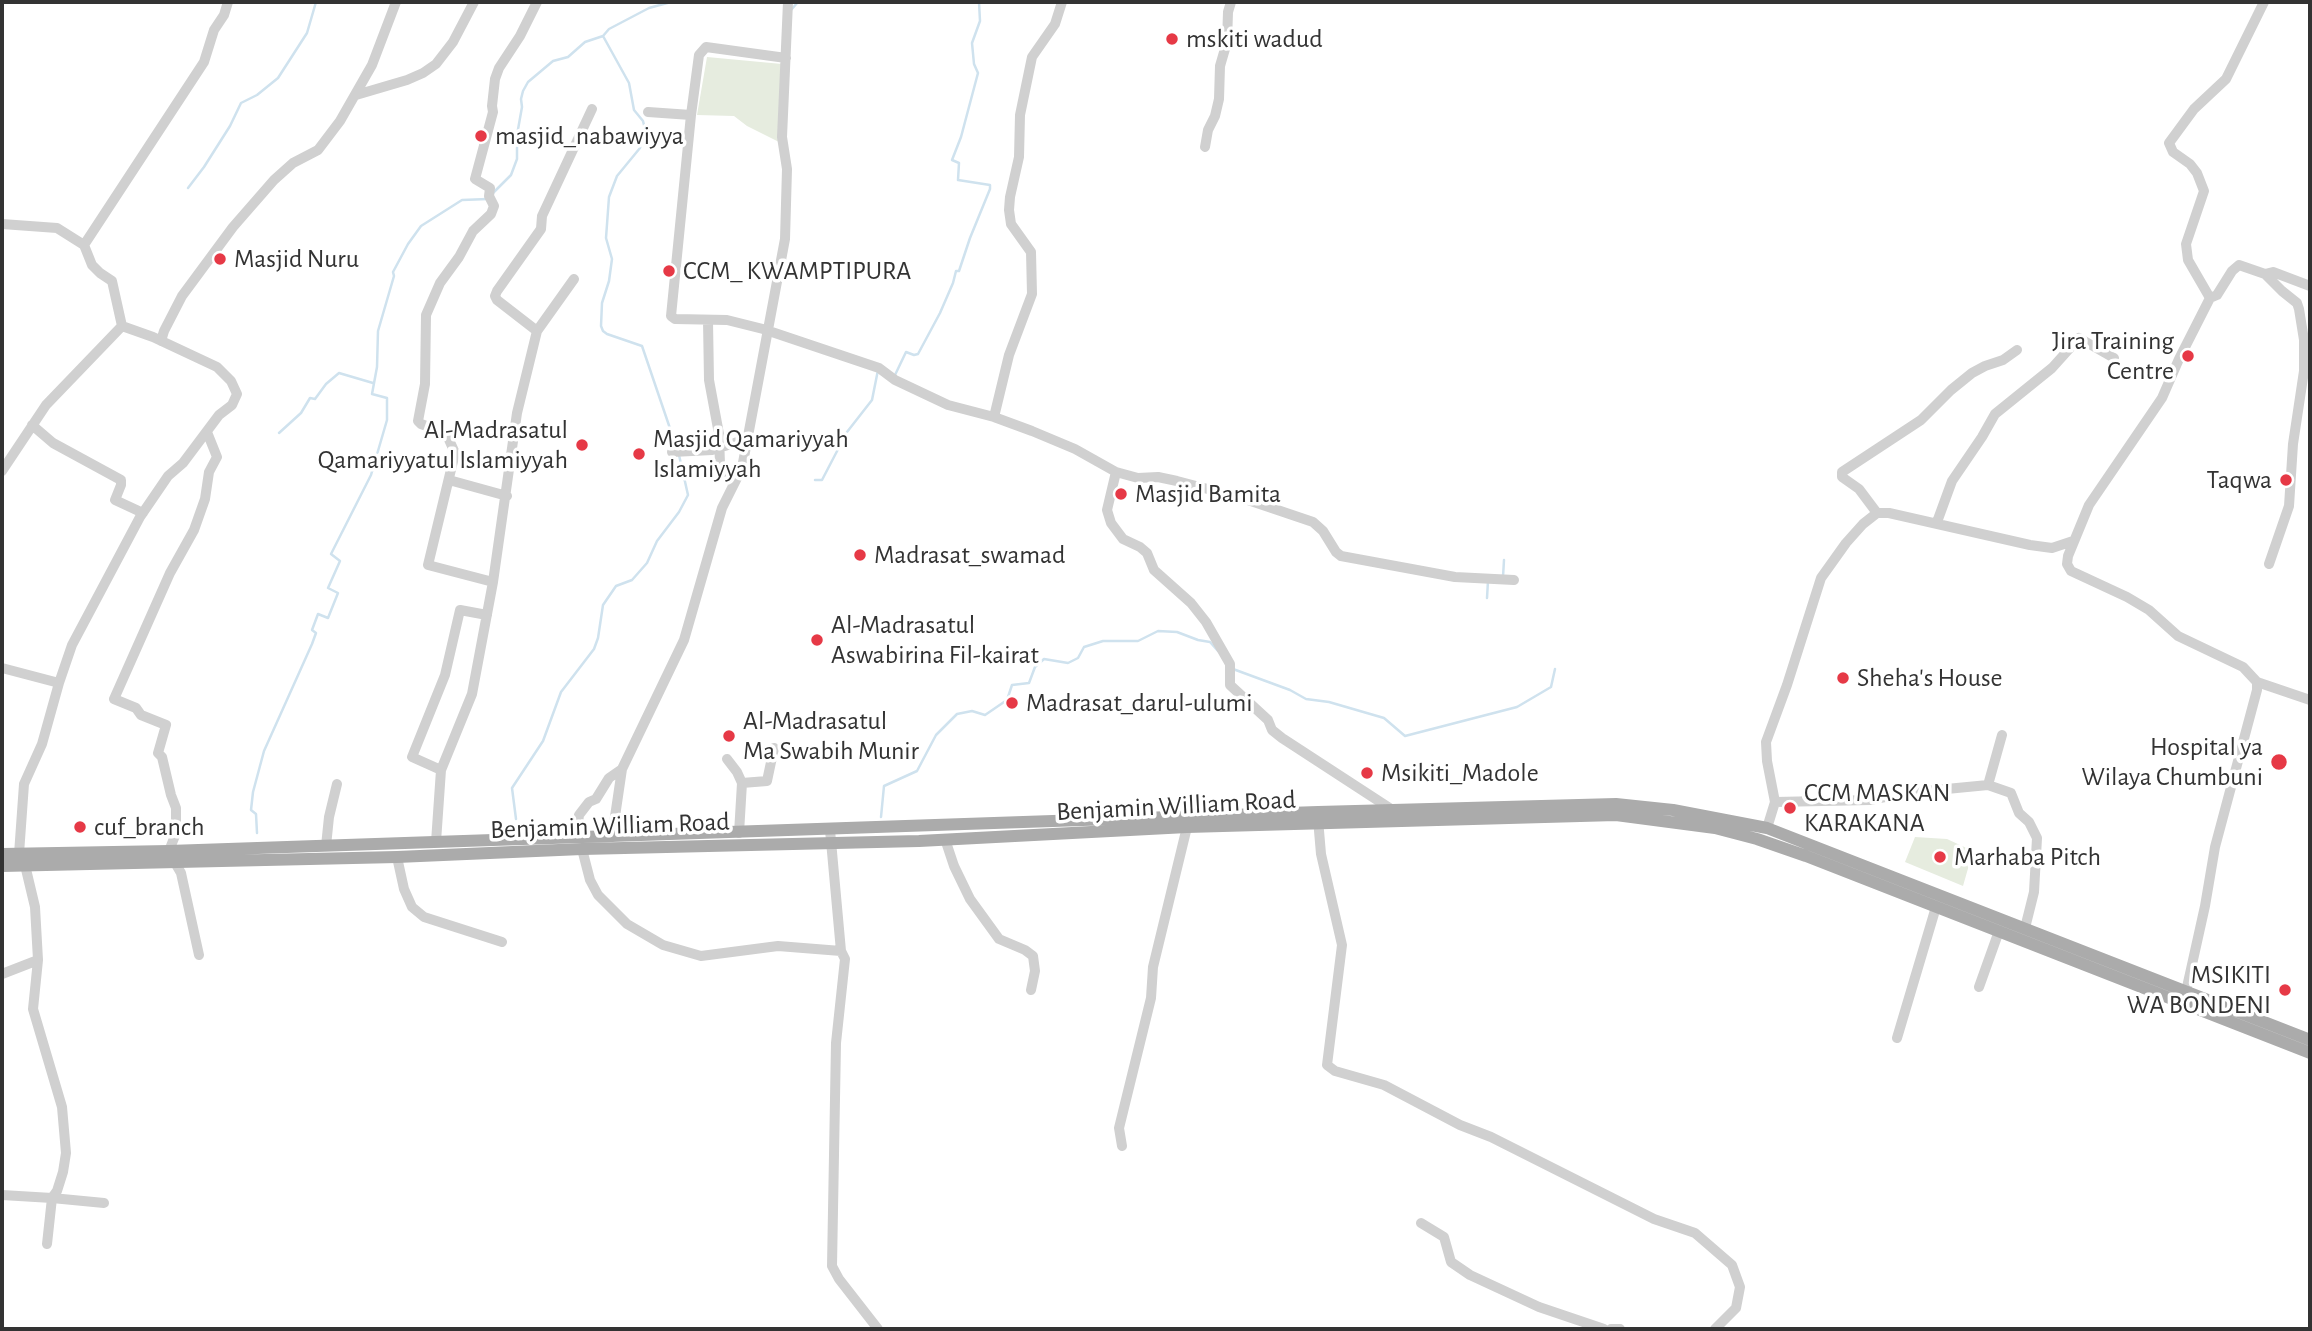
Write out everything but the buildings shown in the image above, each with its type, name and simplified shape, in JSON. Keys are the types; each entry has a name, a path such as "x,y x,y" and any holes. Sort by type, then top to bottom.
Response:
{"main road":[{"name":"Benjamin William Road","path":"2,854 22,859 171,856 397,857 579,843 612,837 739,833 946,839 1187,827 1394,810 1616,804 1673,810 1767,828 2025,928 2310,1051"},
{"name":"Benjamin William Road","path":"171,856 436,842 579,843 830,836 1318,817 1616,815 1715,828 1757,839 1999,931 2185,997"},
{"name":"Benjamin William Road","path":"2,866 22,859"}],"street":[{"path":"84,246 204,62 228,2"},
{"path":"161,341 183,296 225,237 274,180 293,163 318,150 335,128 372,65 397,2"},
{"path":"356,95 407,80 436,64 453,42 474,2"},
{"path":"493,582 428,565 455,453 446,433 418,421 425,384 426,315 440,283 460,257 473,231 491,214 494,206 489,186 475,179 493,112 495,79 537,2"},
{"path":"612,837 622,769 684,640 722,508 742,468 785,239 787,169 782,136 788,2"},
{"path":"994,417 1009,355 1032,294 1031,252 1011,224 1009,210 1019,157 1020,115 1032,57 1055,24 1062,2"},
{"path":"1205,147 1219,99 1220,65 1227,42 1231,2"},
{"path":"2210,298 2188,260 2186,244 2204,191 2197,173 2190,164 2172,152 2169,143 2194,108 2226,79 2264,2"},
{"path":"786,58 706,47 699,55 671,316 682,320 741,322 879,368 895,380 948,405 994,417 1075,449 1116,472 1138,478 1158,477 1177,481 1242,498 1313,522 1341,556 1455,578 1514,580"},
{"path":"537,331 495,296 541,229 542,216 592,109"},
{"path":"648,112 691,115"},
{"path":"2,224 57,229 84,246 93,265 112,282 122,326"},
{"path":"2269,564 2289,506 2293,444 2298,414 2306,395 2307,354 2297,303 2265,274 2248,267 2236,266 2222,290 2210,298 2162,398 2089,505 2073,541 2067,564 2071,571 2149,610 2178,636 2243,667 2257,682 2310,700"},
{"path":"2265,274 2273,272 2310,286"},
{"path":"436,842 440,770 472,694 493,582 517,413 537,331 574,279"},
{"path":"708,321 709,380 720,447 720,465 725,476 734,484"},
{"path":"47,1244 52,1198 63,1172 66,1153 62,1107 33,1009 38,960 35,907 22,859 24,784 42,744 72,645 143,513 168,476 183,463 219,415 232,405 237,394 231,381 217,367 122,326"},
{"path":"2,471 32,425 64,384 122,326"},
{"path":"1937,522 1952,481 1994,414 2052,368 2079,338 2114,358"},
{"path":"1877,513 1859,489 1842,477 1842,472 1922,420 1972,373 2003,360 2017,350"},
{"path":"2298,414 2310,416"},
{"path":"32,425 53,443 121,480 115,500 143,513"},
{"path":"199,955 181,873 171,856 176,834 176,808 162,757 158,753 166,724 141,715 136,708 114,699 170,573 194,530 205,499 209,472 217,457 207,432"},
{"path":"672,452 712,450 747,439"},
{"path":"1116,472 1107,510 1111,523 1123,539 1147,553 1154,570 1191,603 1206,622 1230,667 1230,685 1268,720 1272,730 1394,810"},
{"path":"449,480 506,496"},
{"path":"1767,828 1775,802 1766,761 1766,742 1821,578 1863,524 1877,513 1889,513 2052,548 2073,541"},
{"path":"440,770 412,757 445,675 460,610 487,615"},
{"path":"2,668 59,683"},
{"path":"2185,997 2215,847 2257,682"},
{"path":"1988,785 2002,735"},
{"path":"742,783 767,781 774,748"},
{"path":"727,759 742,783 739,833"},
{"path":"622,769 609,778 596,799 589,802 579,815 579,843 590,880 598,895 627,924 663,945 701,956 778,946 841,951"},
{"path":"326,846 329,817 337,784"},
{"path":"1775,802 1870,800 1905,793 1988,785 2011,793 2019,813 2029,822 2038,838 2034,892 2025,928"},
{"path":"1318,817 1321,854 1342,945 1327,1065 1335,1071 1384,1085 1654,1219 1695,1233 1732,1265 1740,1287 1737,1308 1715,1329"},
{"path":"1122,1146 1119,1128 1141,1029 1151,998 1153,967 1187,827"},
{"path":"830,836 841,951 845,959 836,1043 832,1266 878,1329"},
{"path":"946,839 954,866 970,899 999,939 1034,956 1035,971 1031,990"},
{"path":"397,857 404,890 412,907 425,917 502,942"},
{"path":"1897,1038 1936,907"},
{"path":"1979,987 1999,931"},
{"path":"2,974 38,960"},
{"path":"2,1195 104,1203"},
{"path":"1421,1223 1444,1237 1451,1262 1470,1275 1539,1307 1604,1329"},
{"path":"1611,1329 1620,1329"}],"shaded area":[{"path":"707,57 782,64 779,142 747,126 734,116 697,115"},
{"name":"Marhaba Pitch","path":"1915,837 1947,839 1973,851 1963,886 1905,862"}],"waterway":[{"path":"188,188 230,126 241,103 257,95 278,78 307,33 316,2"},
{"path":"492,194 511,175 517,159 521,99 528,82 553,61 568,57 585,42 603,36 609,29 649,8 671,2"},
{"path":"791,10 798,2"},
{"path":"895,375 906,352 918,354 940,313 990,189 990,185 958,180 959,163 952,160 978,73 974,64 972,43 980,21 979,2"},
{"path":"603,36 629,83 634,110 643,121 645,129 640,148 617,176 609,197 606,238 612,259 602,303 601,326 607,334 642,346 677,449"},
{"path":"257,833 256,814 251,810 264,751 312,644 316,633 312,630 318,614 328,618 338,593 328,588 340,561 331,554 371,475 387,420 387,398 372,394 377,367 378,331 393,272 421,226 462,200 488,199"},
{"path":"815,480 822,480 847,432 872,400 878,370"},
{"path":"279,433 301,413 310,398 315,399 339,373 373,383"},
{"path":"516,819 512,788 543,741 561,692 594,649 603,605 616,586 632,580 647,563 657,541 688,495 679,455"},
{"path":"1503,577 1504,560"},
{"path":"1487,598 1488,581"},
{"path":"881,817 884,786 917,771 936,735 957,714 972,711 985,715 1007,700 1012,685 1029,683 1035,667 1044,659 1068,663 1078,658 1084,647 1103,641 1138,641 1158,631 1177,632 1210,642 1218,651"},
{"path":"1233,669 1290,690 1306,699 1329,702 1384,718 1405,736 1517,707 1551,687 1555,669"}],"place":[{"name":"mskiti wadud","path":"1172,39"},
{"name":"masjid_nabawiyya","path":"481,136"},
{"name":"Masjid Nuru","path":"220,259"},
{"name":"CCM_ KWAMPTIPURA","path":"669,271"},
{"name":"Jira Training Centre","path":"2188,356"},
{"name":"Al-Madrasatul Qamariyyatul Islamiyyah","path":"582,445"},
{"name":"Masjid Qamariyyah Islamiyyah","path":"639,454"},
{"name":"Taqwa","path":"2286,480"},
{"name":"Masjid Bamita","path":"1121,494"},
{"name":"Madrasat_swamad","path":"860,555"},
{"name":"Al-Madrasatul Aswabirina Fil-kairat","path":"817,640"},
{"name":"Sheha's House","path":"1843,678"},
{"name":"Madrasat_darul-ulumi","path":"1012,703"},
{"name":"Al-Madrasatul Ma Swabih Munir","path":"729,736"},
{"name":"Hospital ya Wilaya Chumbuni","path":"2279,762"},
{"name":"Msikiti_Madole","path":"1367,773"},
{"name":"CCM MASKAN KARAKANA","path":"1790,808"},
{"name":"cuf_branch","path":"80,827"},
{"name":"Marhaba Pitch","path":"1940,857"},
{"name":"MSIKITI WA BONDENI","path":"2285,990"}]}
